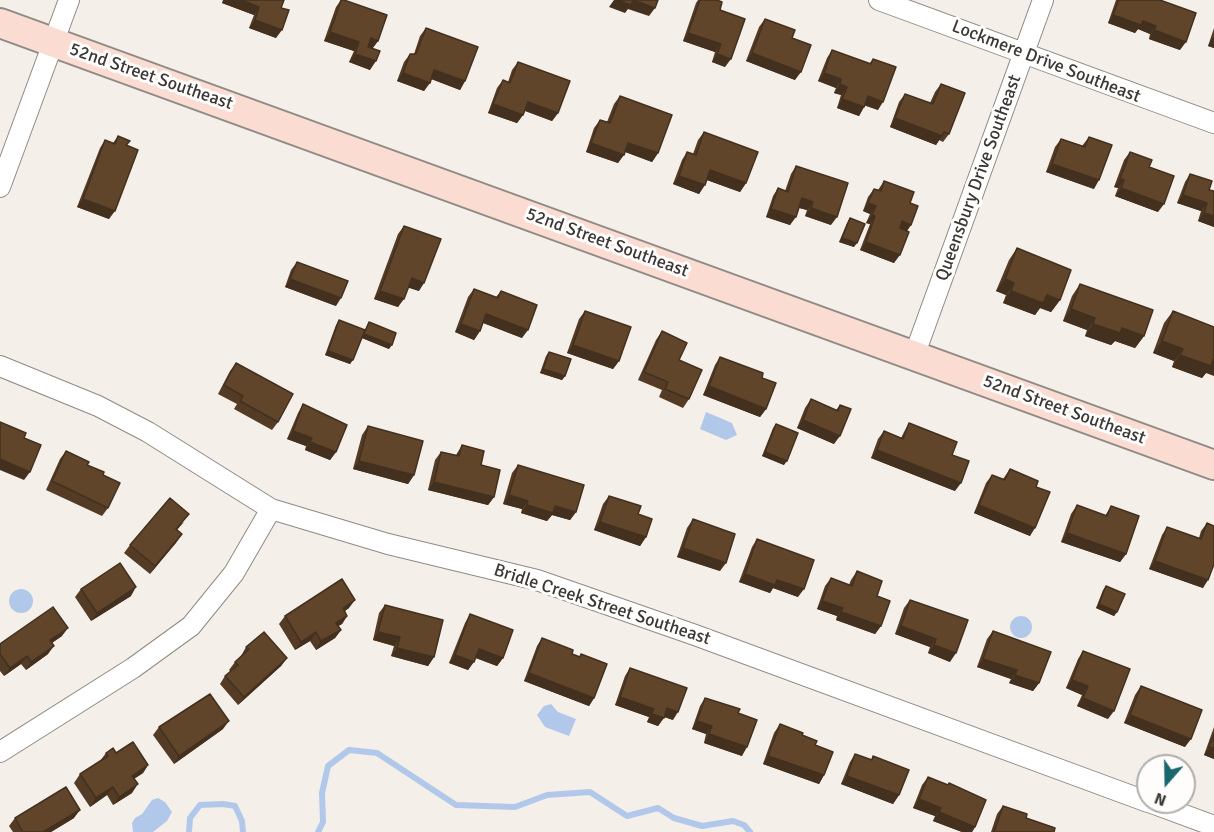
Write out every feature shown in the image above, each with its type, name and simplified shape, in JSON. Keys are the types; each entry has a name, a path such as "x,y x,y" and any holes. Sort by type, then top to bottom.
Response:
{"main road":[{"name":"52nd Street Southeast","path":"0,23 243,109 1214,465"}],"street":[{"path":"0,187 69,0"},
{"name":"Lockmere Drive Southeast","path":"879,0 1214,123"},
{"name":"Queensbury Drive Southeast","path":"914,356 1043,0"},
{"name":"Bridle Creek Street Southeast","path":"0,366 50,384 128,422 271,509 388,544 557,587 704,638 1136,797"},
{"path":"0,752 133,668 191,626 234,573 271,509"},
{"name":"Bridle Creek Street Southeast","path":"1182,814 1214,826"}],"water":[{"path":"706,412 732,423 737,435 726,440 700,429"},
{"path":"16,589 26,589 33,596 33,606 26,613 16,613 9,606 9,596"},
{"path":"1021,616 1029,619 1032,627 1029,635 1021,638 1013,635 1010,627 1013,619"},
{"path":"551,704 558,712 576,719 569,736 545,727 537,715 544,706"},
{"path":"158,798 165,802 172,812 167,821 153,832 133,832 132,823 135,818 142,814 152,800"}],"building":[{"path":"241,0 284,0 281,8 289,10 282,30 255,20 259,7"},
{"path":"341,0 387,15 378,41 371,38 368,47 380,51 376,61 355,54 359,42 330,32"},
{"path":"618,0 633,0 631,5"},
{"path":"633,0 658,0 655,8"},
{"path":"700,0 722,2 720,10 745,19 731,59 717,54 721,44 688,33"},
{"path":"1119,0 1160,0 1196,13 1186,42 1154,30 1156,26 1143,21 1141,25 1113,15"},
{"path":"765,19 795,30 792,38 811,45 801,72 752,53"},
{"path":"426,28 478,47 465,81 434,70 430,83 403,73 410,54 416,54"},
{"path":"832,50 871,64 873,59 896,67 883,102 868,96 864,107 842,99 847,87 840,84 841,79 824,73"},
{"path":"518,62 570,81 558,113 528,102 523,115 493,104 503,80 510,83"},
{"path":"941,84 965,93 949,134 944,132 942,136 895,118 905,94 933,104"},
{"path":"620,96 672,115 658,153 628,143 624,155 591,143 600,120 610,123"},
{"path":"704,132 758,152 746,183 710,170 705,185 679,176 687,152 696,155"},
{"path":"118,136 130,141 126,145 138,150 115,211 83,199 105,140 115,144"},
{"path":"1089,137 1112,145 1099,180 1052,164 1061,139 1085,147"},
{"path":"1130,152 1152,160 1149,167 1174,176 1164,204 1121,188 1124,180 1120,179"},
{"path":"796,166 848,183 837,217 811,208 813,202 802,198 796,217 771,209 778,188 788,192"},
{"path":"1190,174 1212,181 1209,190 1214,191 1214,216 1204,213 1207,203 1183,195"},
{"path":"884,181 914,192 910,203 918,206 911,225 902,221 900,228 909,232 900,255 866,242 876,206 868,203 874,189 881,191"},
{"path":"850,218 865,224 857,243 842,238"},
{"path":"404,226 441,239 424,283 412,278 404,299 380,291"},
{"path":"1017,248 1071,270 1060,300 1047,295 1043,303 1011,291 1014,283 1005,279"},
{"path":"297,262 348,281 341,298 290,279"},
{"path":"1080,284 1153,310 1144,336 1122,328 1120,333 1093,324 1095,318 1071,309"},
{"path":"474,289 498,298 501,291 537,305 528,330 486,314 480,331 461,324"},
{"path":"585,311 631,327 619,361 573,345"},
{"path":"1173,311 1214,327 1214,360 1211,366 1180,355 1183,349 1162,341"},
{"path":"339,320 365,330 353,360 328,351"},
{"path":"369,322 396,333 392,345 364,334"},
{"path":"662,331 687,343 679,360 702,370 689,399 665,389 668,382 644,372"},
{"path":"549,352 571,359 565,376 543,369"},
{"path":"720,357 763,373 762,378 776,383 766,409 709,386"},
{"path":"236,363 293,394 278,422 240,401 243,396 224,385"},
{"path":"811,399 838,411 840,405 851,409 840,436 803,420"},
{"path":"303,404 347,425 336,452 310,442 312,438 293,431"},
{"path":"0,422 26,433 24,438 41,445 30,472 0,459"},
{"path":"909,423 957,442 952,455 969,461 961,483 877,450 884,431 903,439"},
{"path":"776,424 798,433 787,461 765,452"},
{"path":"368,426 423,441 414,475 359,461"},
{"path":"462,445 484,451 481,465 500,470 494,497 434,482 441,452 459,456"},
{"path":"66,451 89,462 87,465 104,472 103,475 120,483 108,508 52,481"},
{"path":"518,465 584,485 576,512 555,506 553,513 527,505 528,501 509,495"},
{"path":"1010,469 1038,481 1036,487 1050,492 1035,528 979,505 992,475 1005,480"},
{"path":"609,496 641,506 638,514 652,519 646,537 600,522"},
{"path":"170,498 189,514 176,529 182,534 155,566 130,545"},
{"path":"1077,505 1107,516 1111,506 1139,516 1126,554 1067,533"},
{"path":"693,519 735,534 726,563 683,548"},
{"path":"1207,523 1214,526 1214,564 1208,580 1155,561 1167,527 1201,539"},
{"path":"757,539 814,560 804,589 777,580 775,585 745,574"},
{"path":"120,563 136,587 97,613 81,589"},
{"path":"857,571 882,581 877,596 890,601 881,626 841,612 843,608 822,601 831,578 852,586"},
{"path":"342,579 355,600 343,608 347,616 336,623 341,630 321,641 316,632 301,642 285,616"},
{"path":"1106,586 1125,594 1117,612 1099,604"},
{"path":"910,600 968,620 956,653 934,645 936,639 901,626"},
{"path":"385,605 443,620 434,657 397,648 400,637 378,632"},
{"path":"53,607 68,628 50,640 54,646 31,662 27,656 10,668 0,654 0,644"},
{"path":"470,614 513,630 503,658 479,649 474,662 455,655"},
{"path":"993,631 1051,652 1039,683 1015,675 1017,670 983,659"},
{"path":"264,632 287,658 244,697 225,676 238,665 235,662 249,649 246,647"},
{"path":"542,638 573,650 572,654 580,657 581,654 607,664 594,698 529,673"},
{"path":"1083,651 1130,669 1114,711 1083,698 1088,686 1072,680"},
{"path":"630,668 687,688 678,712 667,708 664,718 652,714 654,709 620,697"},
{"path":"1141,686 1202,710 1191,739 1130,715"},
{"path":"210,694 229,721 179,756 159,727"},
{"path":"705,698 740,709 738,713 757,720 747,747 709,734 712,726 697,721"},
{"path":"780,724 803,733 802,735 817,741 815,745 833,752 824,775 768,756"},
{"path":"1214,735 1214,748 1209,747"},
{"path":"133,742 148,765 132,776 138,784 119,797 113,787 96,798 80,774 108,756 106,753 113,748 116,753"},
{"path":"855,754 872,760 873,756 909,770 899,795 847,776"},
{"path":"928,777 948,785 949,783 986,800 975,827 939,812 941,808 919,799"},
{"path":"66,787 80,810 43,832 23,832 15,818"},
{"path":"1003,806 1027,814 1026,818 1055,828 1054,832 994,832"}],"waterway":[{"path":"318,832 323,822 322,793 328,766 349,750 377,753 456,805 515,807 547,795 590,792 627,816 658,808 674,818 702,826 733,821 744,825 750,832"},
{"path":"189,832 190,818 200,805 223,804 235,806 242,821 243,832"}]}
